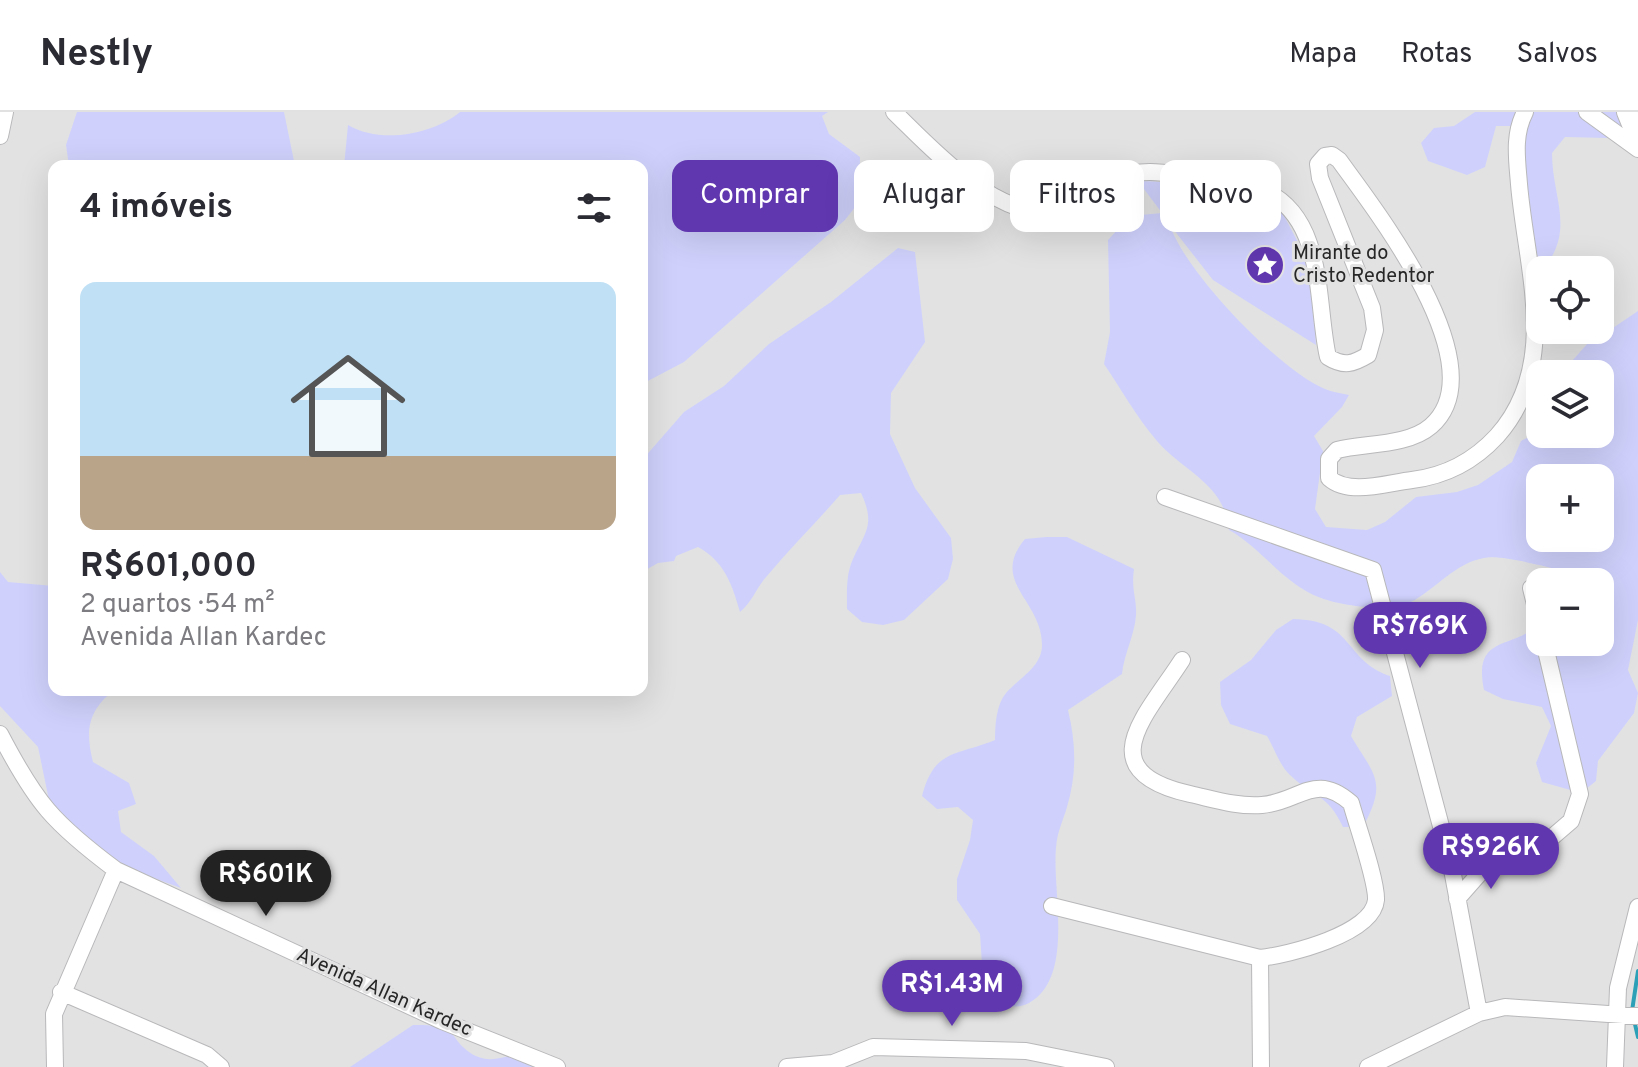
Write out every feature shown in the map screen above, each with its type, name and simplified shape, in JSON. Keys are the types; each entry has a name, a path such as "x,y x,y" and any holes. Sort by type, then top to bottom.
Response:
{"main road":[{"path":"1627,112 1638,139"}],"street":[{"path":"0,136 5,112"},
{"path":"894,112 977,186 1008,202 1043,214 1073,213 1115,179 1140,172 1167,173 1267,192 1286,206 1304,233 1322,293 1328,357 1340,364 1353,363 1368,355 1375,330 1367,295 1320,178 1318,164 1325,156 1332,155 1339,160 1399,243 1424,291 1444,339 1451,388 1442,411 1431,425 1414,436 1337,450 1329,459 1329,478 1337,484 1351,487 1429,478 1462,465 1486,448 1510,421 1537,347 1538,317 1523,231 1516,141 1525,112"},
{"path":"1587,112 1638,149"},
{"path":"1165,497 1373,570 1451,864 1479,1013"},
{"path":"1451,864 1494,857 1550,839 1571,821 1580,794 1547,656"},
{"path":"1052,906 1260,958 1283,956 1356,928 1370,916 1376,899 1351,803 1340,793 1323,787 1306,789 1288,799 1262,805 1238,805 1152,784 1138,771 1132,746 1137,731 1182,660"},
{"name":"Avenida Allan Kardec","path":"0,734 22,779 46,812 74,839 116,870 442,1021 557,1067"},
{"path":"1457,899 1494,857"},
{"path":"55,1067 52,1031 61,992 116,870"},
{"path":"1615,1067 1627,1015 1618,988 1638,907"},
{"path":"1260,958 1261,1067"},
{"path":"61,992 207,1055 221,1067"},
{"path":"1368,1067 1479,1013 1528,1006 1627,1015"},
{"path":"870,1067 873,1047"},
{"path":"793,1066 833,1063 873,1047 1026,1051 1106,1067"}],"shaded area":[{"path":"77,112 284,112 294,160 68,160 66,145"},
{"path":"460,112 828,112 822,116 829,134 860,157 860,160 854,160 854,208 838,226 838,160 672,160 672,232 831,232 684,362 648,381 648,160 345,160 348,125 361,131 390,135 435,126"},
{"path":"1475,112 1625,112 1625,130 1607,138 1565,137 1552,153 1560,213 1558,241 1552,256 1537,256 1516,126 1496,126 1485,167 1467,175 1428,161 1421,143 1434,128 1454,126"},
{"path":"1144,181 1160,182 1160,210 1144,189"},
{"path":"1281,210 1311,267 1316,345 1213,280 1175,232 1281,232"},
{"path":"1160,213 1160,232 1173,232 1194,268 1214,293 1283,362 1325,389 1349,395 1342,407 1314,436 1323,451 1315,509 1326,527 1367,530 1385,522 1416,497 1457,492 1478,485 1512,462 1521,441 1526,438 1526,448 1614,448 1614,360 1573,360 1587,344 1614,344 1614,327 1638,311 1638,620 1628,670 1638,693 1634,713 1598,761 1596,781 1581,793 1542,782 1536,763 1551,726 1542,707 1503,699 1484,690 1482,672 1484,659 1490,651 1526,633 1526,656 1614,656 1614,568 1554,568 1511,559 1484,558 1464,565 1411,602 1380,608 1330,601 1295,584 1229,530 1226,514 1212,490 1157,441 1104,364 1110,332 1108,240 1115,232 1144,232 1144,215"},
{"path":"898,248 915,252 925,342 891,393 890,434 915,488 951,538 953,559 948,579 904,620 883,625 862,622 847,609 849,569 868,522 861,493 840,495 763,581 740,612 721,566 698,547 676,556 674,561 658,563 648,569 648,453 684,412 724,386 769,344 831,302"},
{"path":"1067,537 1134,569 1136,615 1122,674 1068,710 1073,734 1074,771 1056,848 1057,954 1052,974 1043,991 1029,1003 1011,1006 984,995 980,934 957,900 957,879 973,820 958,807 937,809 922,796 927,781 940,762 958,752 995,740 1000,703 1038,660 1042,645 1040,629 1015,580 1012,567 1015,554 1025,539"},
{"path":"0,572 8,582 48,585 48,696 107,696 94,714 89,731 93,762 129,783 136,804 118,811 121,832 154,856 181,888 99,858 50,805 38,747 0,706"},
{"path":"1293,619 1328,626 1375,669 1390,676 1392,696 1357,717 1351,736 1375,779 1375,799 1363,827 1343,827 1326,802 1286,771 1267,736 1230,724 1221,705 1220,682 1251,660 1276,630"},
{"path":"413,1025 446,1030 470,1053 484,1059 506,1057 522,1051 542,1067 350,1067"}],"waterway":[{"path":"1632,1011 1638,971"},
{"path":"1634,1020 1638,1037"}],"place":[{"name":"Mirante do Cristo Redentor","path":"1265,265"}]}
